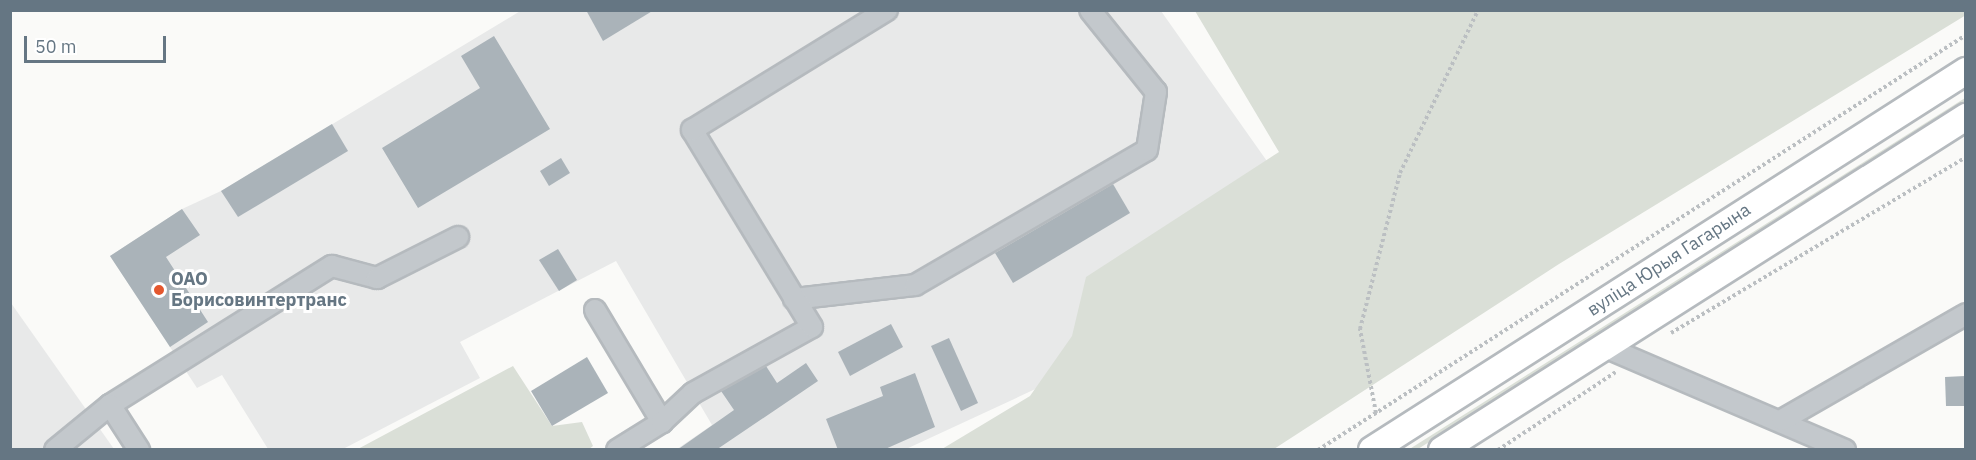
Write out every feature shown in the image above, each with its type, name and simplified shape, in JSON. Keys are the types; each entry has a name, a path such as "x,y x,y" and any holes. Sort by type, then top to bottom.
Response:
{"main road":[{"name":"вуліца Юрыя Гагарына","path":"1372,450 1965,71"},
{"path":"1442,450 1965,117"}],"lane":[{"path":"617,450 662,422 693,393 812,327 692,130 887,10"},
{"path":"795,299 915,285 1147,150 1156,92 1090,10"},
{"path":"55,450 110,405 332,266 377,278 458,237"},
{"path":"596,310 662,422"},
{"path":"1782,420 1965,314"},
{"path":"1605,347 1782,420 1845,450"},
{"path":"110,405 139,450"}],"path":[{"path":"1376,413 1360,329 1371,285 1400,173 1478,10"},
{"path":"1318,450 1965,35"},
{"path":"1671,333 1965,157"},
{"path":"1498,450 1622,368"}],"shaded area":[{"path":"522,10 1161,11 1331,252 904,450 677,449 712,425 616,261 460,342 480,378 343,449 268,449 222,375 197,388 110,256 182,209 221,191"},
{"path":"1965,10 1966,15 1559,264 1274,449 942,449 1030,396 1072,336 1086,277 1279,152 1195,11"},
{"path":"1965,98 1965,105 1418,449 1408,450"},
{"path":"11,303 114,449 11,449"},
{"path":"513,366 552,426 582,422 593,446 588,450 356,450"}],"building":[{"path":"586,10 654,10 603,41"},
{"path":"494,36 550,129 418,208 382,148 480,88 461,56"},
{"path":"332,124 348,151 238,217 221,191"},
{"path":"561,158 570,173 549,186 540,171"},
{"path":"1113,184 1130,213 1013,283 995,253"},
{"name":"ОАО Борисовинтертранс","path":"182,209 200,235 166,257 208,322 170,347 110,256"},
{"path":"558,249 577,280 559,291 539,260"},
{"path":"891,324 903,347 850,376 838,352"},
{"path":"949,338 978,403 961,411 931,346"},
{"path":"587,357 608,393 552,426 531,391"},
{"path":"806,363 818,381 716,450 677,450 734,410 721,391 766,366 777,383"},
{"path":"915,373 935,427 883,450 838,450 826,419 883,396 880,387"},
{"path":"1965,376 1965,406 1946,406 1945,377"}],"place":[{"name":"ОАО Борисовинтертранс","path":"159,290"}]}
